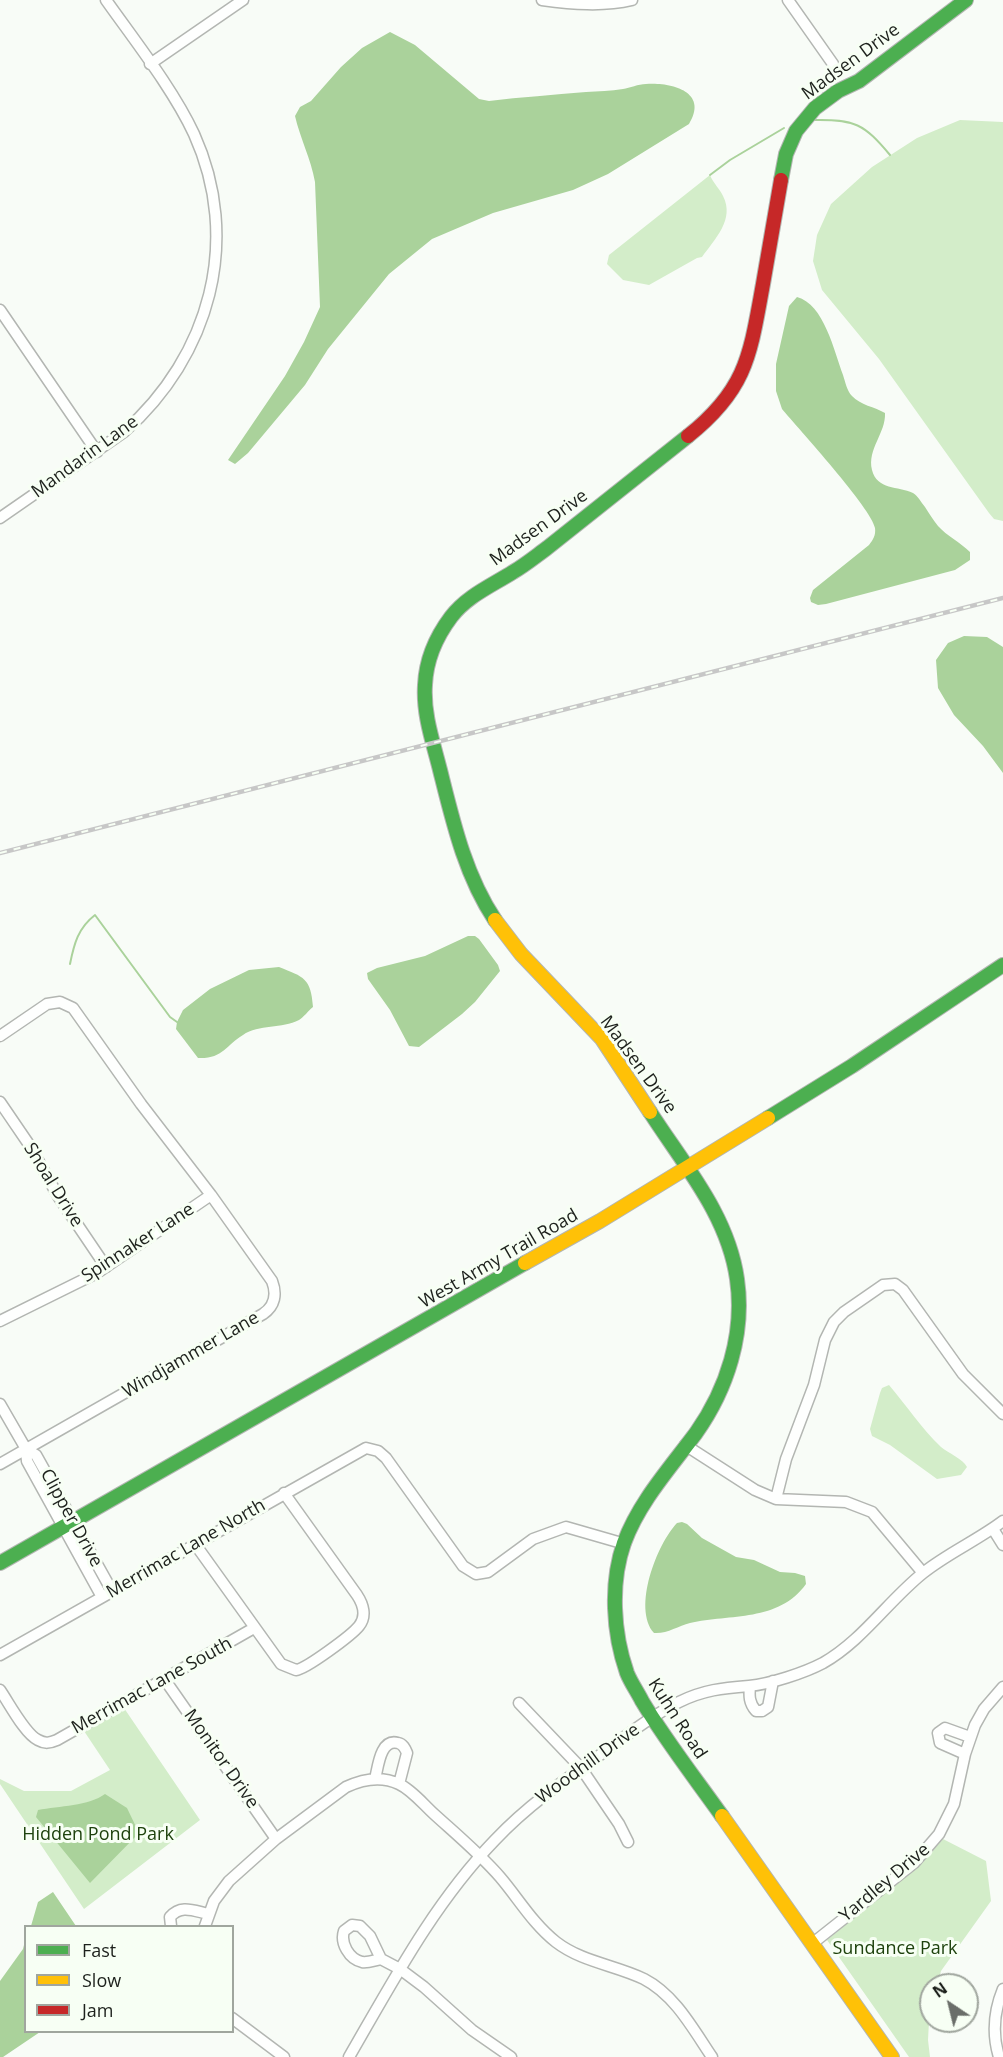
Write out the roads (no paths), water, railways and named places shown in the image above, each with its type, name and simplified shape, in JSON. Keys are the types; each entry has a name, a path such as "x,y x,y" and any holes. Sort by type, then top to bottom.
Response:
{"street":[{"name":"Mandarin Lane","path":"0,518 97,452 140,418 164,392 184,361 197,333 213,280 216,231 210,185 202,156 180,109 106,0"},
{"path":"150,64 243,0"},
{"path":"542,0 590,4 632,0"},
{"path":"788,0 832,64"},
{"name":"Madsen Drive","path":"686,1168 622,1068 601,1040 512,944 481,898 460,847 427,717 424,699 425,678 430,655 457,610 476,594 519,569 710,418 727,400 741,376 750,350 786,154 796,131 814,108 859,81 966,0"},
{"path":"0,310 97,452"},
{"name":"West Army Trail Road","path":"0,1563 600,1221 852,1066 1003,965"},
{"name":"Windjammer Lane","path":"0,1036 47,1004 60,1002 73,1008 272,1281 274,1293 272,1305 263,1314 0,1464"},
{"name":"Shoal Drive","path":"0,1102 30,1146 58,1196 106,1267"},
{"name":"Kuhn Road","path":"686,1168 717,1220 730,1248 737,1272 740,1332 727,1373 710,1412 649,1496 625,1544 617,1585 616,1610 628,1675 652,1718 892,2057"},
{"name":"Spinnaker Lane","path":"0,1321 106,1267 211,1195"},
{"path":"776,1499 786,1459 814,1385 829,1331 844,1312 883,1285 894,1284 903,1290 963,1374 1003,1414"},
{"name":"Clipper Drive","path":"0,1404 26,1449 36,1455 102,1597"},
{"path":"684,1445 755,1490 776,1499 846,1502 872,1512 923,1573"},
{"name":"Merrimac Lane North","path":"0,1655 360,1450 373,1449 386,1458 469,1572 476,1574 488,1572 532,1539 566,1527 625,1544"},
{"path":"195,1544 281,1664 289,1669 300,1670 308,1666 359,1626 364,1610 357,1594 284,1493"},
{"name":"Woodhill Drive","path":"349,2057 440,1906 480,1856 523,1813 581,1768 678,1702 700,1693 729,1686 750,1686 773,1681 821,1664 844,1649 923,1573 1003,1521"},
{"name":"Clipper Drive","path":"68,1524 112,1591"},
{"path":"993,1529 1003,1545"},
{"name":"Merrimac Lane South","path":"0,1690 31,1735 40,1741 49,1743 165,1680 254,1628"},
{"name":"Monitor Drive","path":"165,1680 276,1839"},
{"path":"750,1686 749,1698 752,1706 756,1711 762,1711 768,1707 773,1681"},
{"name":"Yardley Drive","path":"813,1943 914,1863 944,1827 954,1804 970,1737 984,1709 1003,1687"},
{"path":"519,1703 581,1768 619,1824 628,1842"},
{"path":"965,1754 940,1743 938,1733 945,1728 970,1737"},
{"path":"375,1779 384,1746 389,1743 398,1743 407,1753 399,1784"},
{"path":"205,1925 214,1901 229,1881 276,1839 346,1787 375,1779 399,1784 480,1856 555,1941 576,1954 645,1980 665,1994 712,2057"},
{"path":"171,1925 170,1917 181,1908 209,1914"},
{"path":"381,1959 400,1969 472,2030 511,2057"},
{"path":"999,2057 995,2040 995,2018 1003,1989"},
{"path":"234,2020 284,2057"}],"waterway":[{"path":"813,120 849,122 858,126 873,136 890,155"},
{"path":"710,175 730,160 784,128"},
{"path":"70,964 73,950 84,925 95,915 170,1017 177,1022"}],"railway":[{"path":"0,853 1003,598"}],"park label":[{"name":"Hidden Pond Park","path":"98,1835"},
{"name":"Sundance Park","path":"895,1949"}]}
